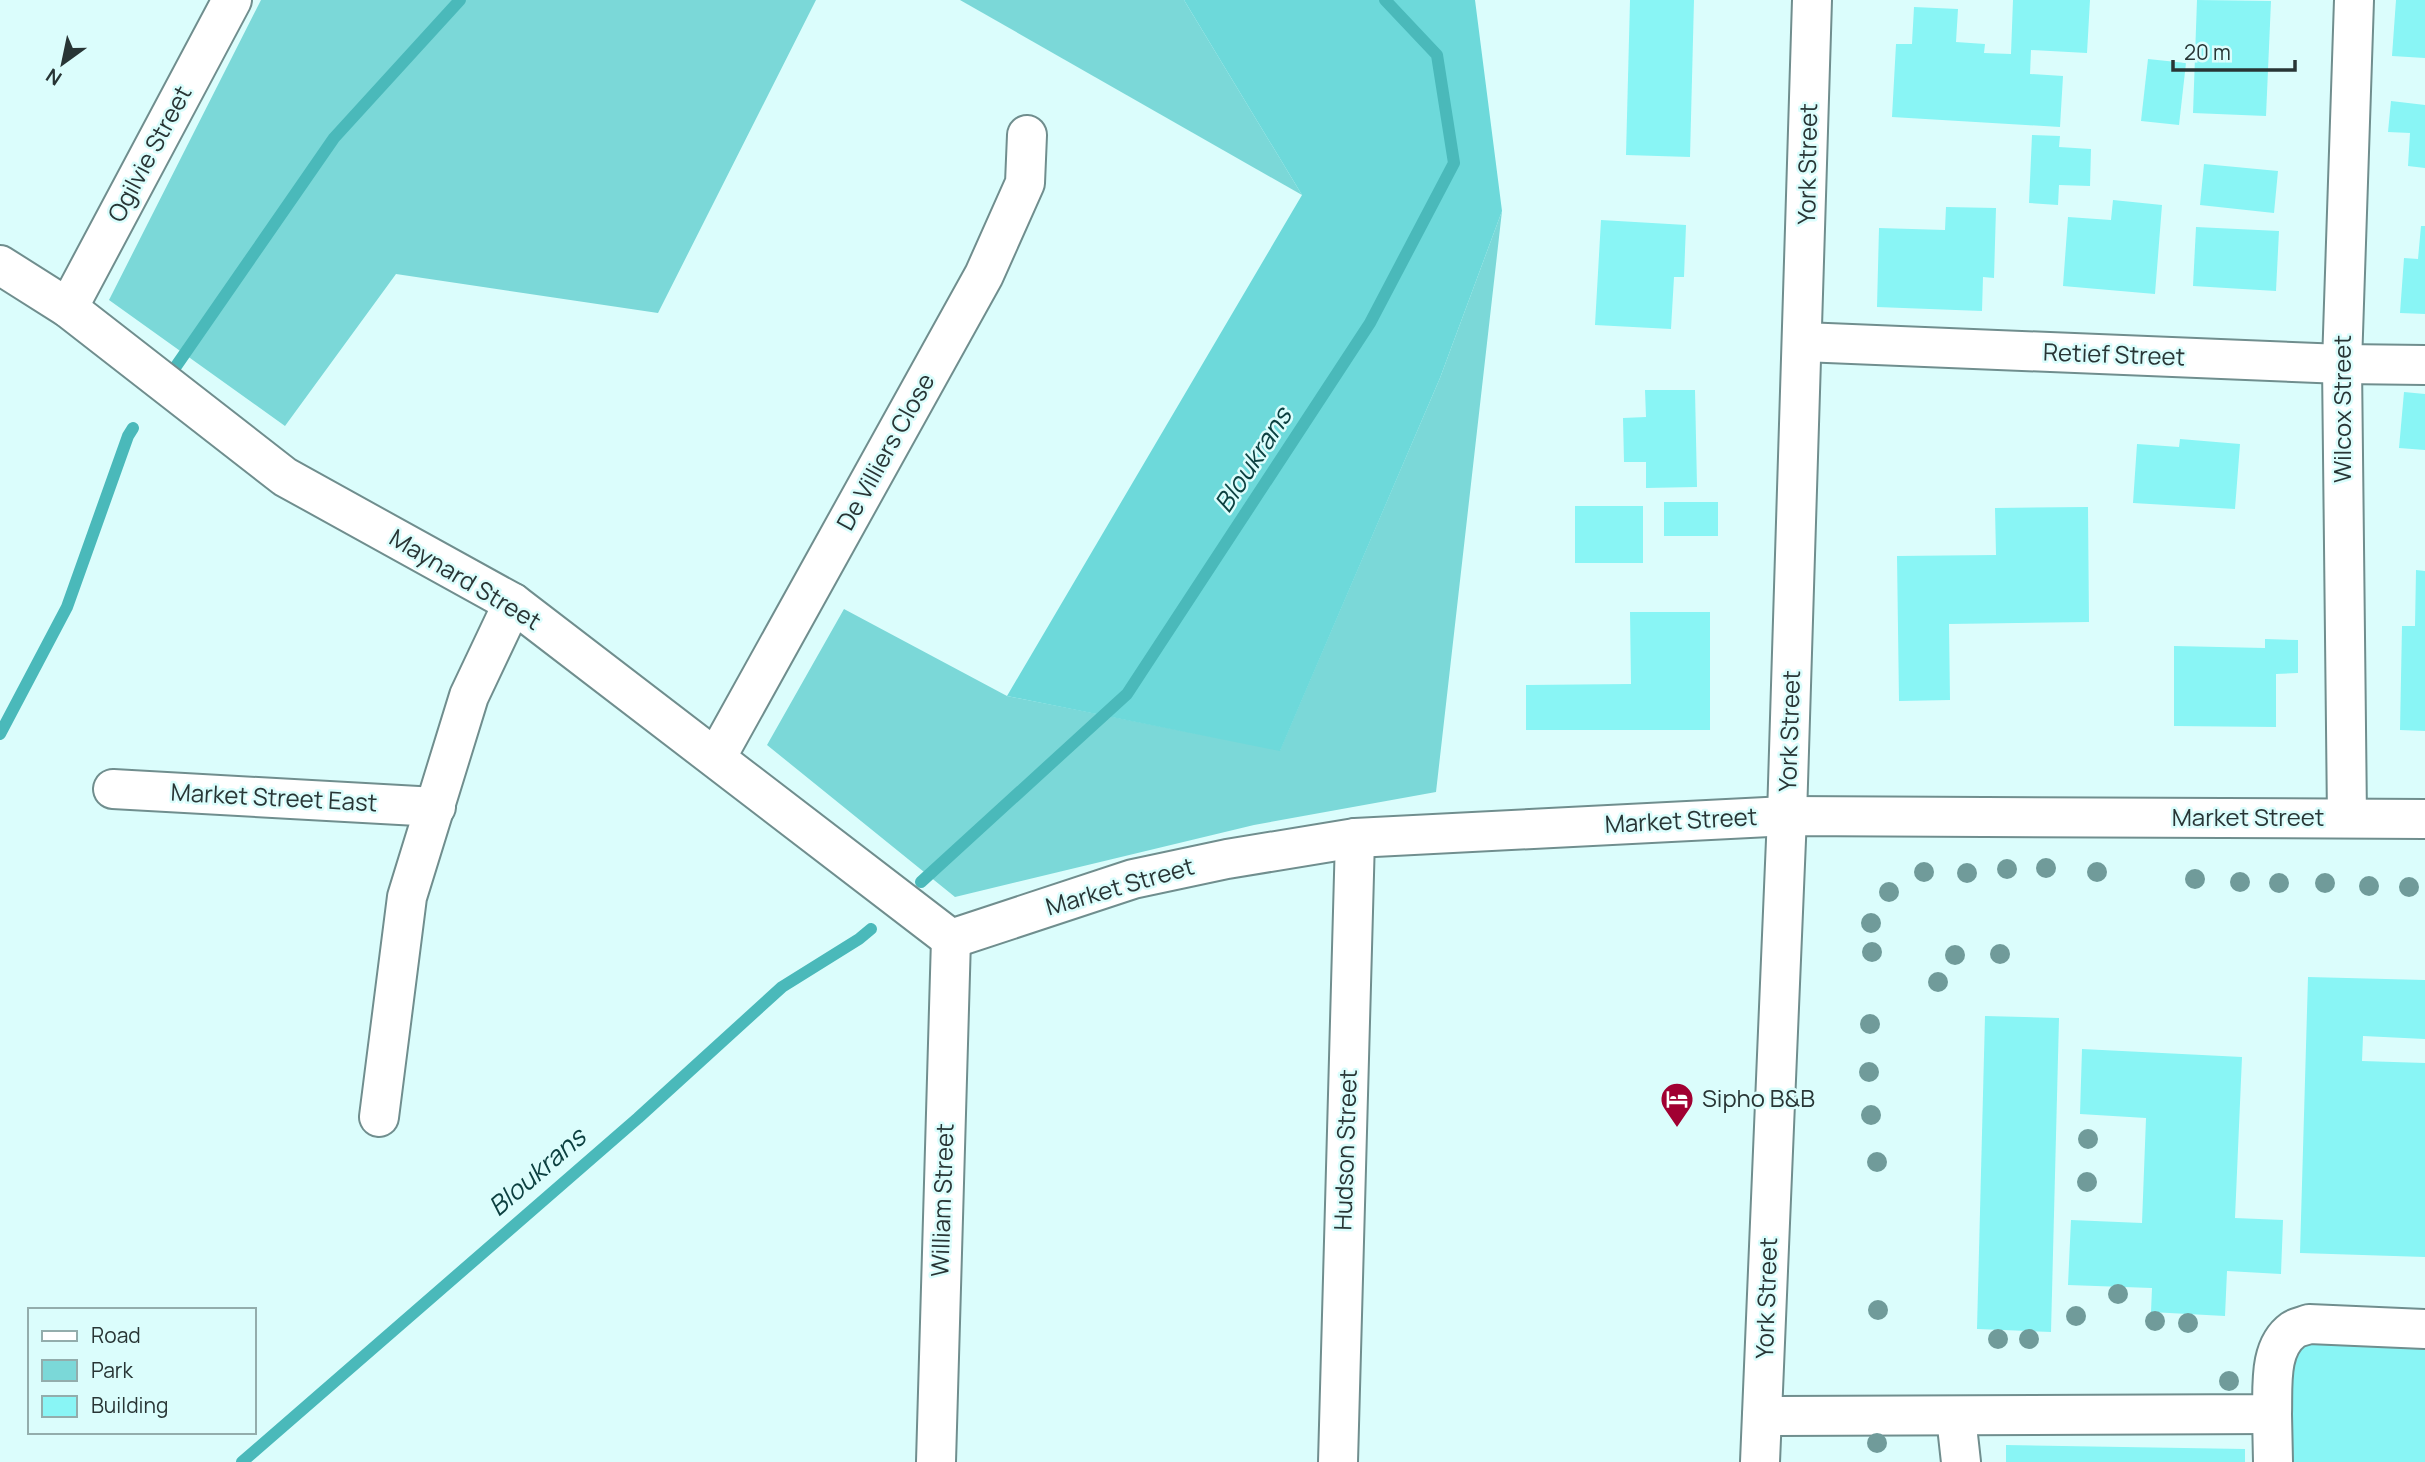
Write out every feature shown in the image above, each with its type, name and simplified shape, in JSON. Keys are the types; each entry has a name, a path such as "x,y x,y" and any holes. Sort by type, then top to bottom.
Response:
{"street":[{"name":"Ogilvie Street","path":"68,308 232,0"},
{"name":"York Street","path":"1760,1462 1787,816 1812,0"},
{"name":"Wilcox Street","path":"2347,818 2342,364 2354,0"},
{"name":"De Villiers Close","path":"716,758 984,275 1025,183 1027,135"},
{"name":"Maynard Street","path":"0,265 68,308 285,477 513,603 951,939"},
{"name":"Retief Street","path":"1803,342 2425,365"},
{"path":"379,1117 407,897 469,696 513,603"},
{"name":"Market Street East","path":"113,789 436,807"},
{"name":"Market Street","path":"951,939 1133,879 1227,859 1355,838 1787,816 2425,819"},
{"name":"Hudson Street","path":"1338,1462 1355,838"},
{"name":"William Street","path":"936,1462 951,939"},
{"path":"2273,1462 2273,1366 2282,1343 2293,1330 2309,1324 2425,1329"},
{"path":"1762,1416 2272,1414"},
{"path":"1956,1417 1961,1462"}],"green space":[{"path":"261,0 816,0 658,313 396,274 285,426 109,300"},
{"path":"960,0 1184,0 1302,195"},
{"path":"1502,211 1436,792 1254,825 955,897 767,745 844,609 1007,696 1280,750 1440,378"}],"shaded area":[{"path":"1184,0 1475,0 1502,211 1440,378 1280,751 1007,696 1302,195"}],"building":[{"path":"1630,0 1694,0 1690,157 1626,155"},
{"path":"2013,0 2090,0 2087,53 2031,50 2030,74 2063,76 2060,127 1892,117 1896,44 1912,44 1914,7 1958,9 1956,42 1985,44 1984,53 2011,54"},
{"path":"2197,0 2271,1 2266,116 2193,113"},
{"path":"2396,0 2425,0 2425,58 2392,56"},
{"path":"2148,59 2186,63 2179,125 2141,121"},
{"path":"2391,101 2425,105 2425,168 2408,166 2410,133 2388,132"},
{"path":"2032,135 2060,136 2059,147 2091,149 2090,186 2059,185 2058,205 2029,203"},
{"path":"2204,164 2278,171 2274,213 2200,205"},
{"path":"2113,200 2162,205 2155,294 2063,286 2068,217 2111,220"},
{"path":"1946,207 1996,208 1994,278 1983,277 1982,311 1877,307 1879,228 1945,230"},
{"path":"1601,220 1686,225 1684,277 1674,277 1671,329 1595,325"},
{"path":"2421,226 2425,226 2425,314 2400,313 2404,258 2418,259"},
{"path":"2196,227 2279,231 2276,291 2193,286"},
{"path":"1645,390 1695,390 1697,487 1646,488 1646,462 1624,462 1623,418 1646,417"},
{"path":"2404,392 2425,394 2425,450 2399,448"},
{"path":"2180,439 2240,444 2235,509 2133,503 2137,444 2179,447"},
{"path":"1664,502 1718,502 1718,536 1664,536"},
{"path":"1575,506 1643,506 1643,563 1575,563"},
{"path":"2088,507 2089,622 1949,624 1950,700 1899,701 1897,556 1996,555 1995,508"},
{"path":"2416,570 2425,571 2425,731 2400,730 2402,626 2415,626"},
{"path":"1630,612 1710,612 1710,730 1526,730 1526,685 1631,684"},
{"path":"2265,639 2298,640 2298,673 2276,674 2276,727 2174,726 2174,646 2265,648"},
{"path":"2308,977 2425,980 2425,1039 2363,1036 2362,1061 2425,1063 2425,1257 2300,1253"},
{"path":"1985,1016 2059,1018 2051,1332 1977,1329"},
{"path":"2082,1049 2242,1057 2235,1218 2283,1220 2281,1274 2227,1271 2225,1316 2151,1312 2152,1288 2068,1285 2071,1220 2142,1223 2146,1118 2080,1114"},
{"path":"2287,1344 2425,1346 2425,1462 2285,1462"},
{"path":"2006,1445 2245,1449 2245,1462 2006,1462"}],"waterway":[{"path":"172,372 334,138 460,0"},
{"name":"Bloukrans","path":"921,882 1127,694 1370,323 1454,163 1437,55 1385,0"},
{"path":"0,734 67,607 133,428"},
{"name":"Bloukrans","path":"242,1462 638,1118 782,987 871,929"}],"place":[{"name":"Sipho B&B","path":"1677,1129"}]}
